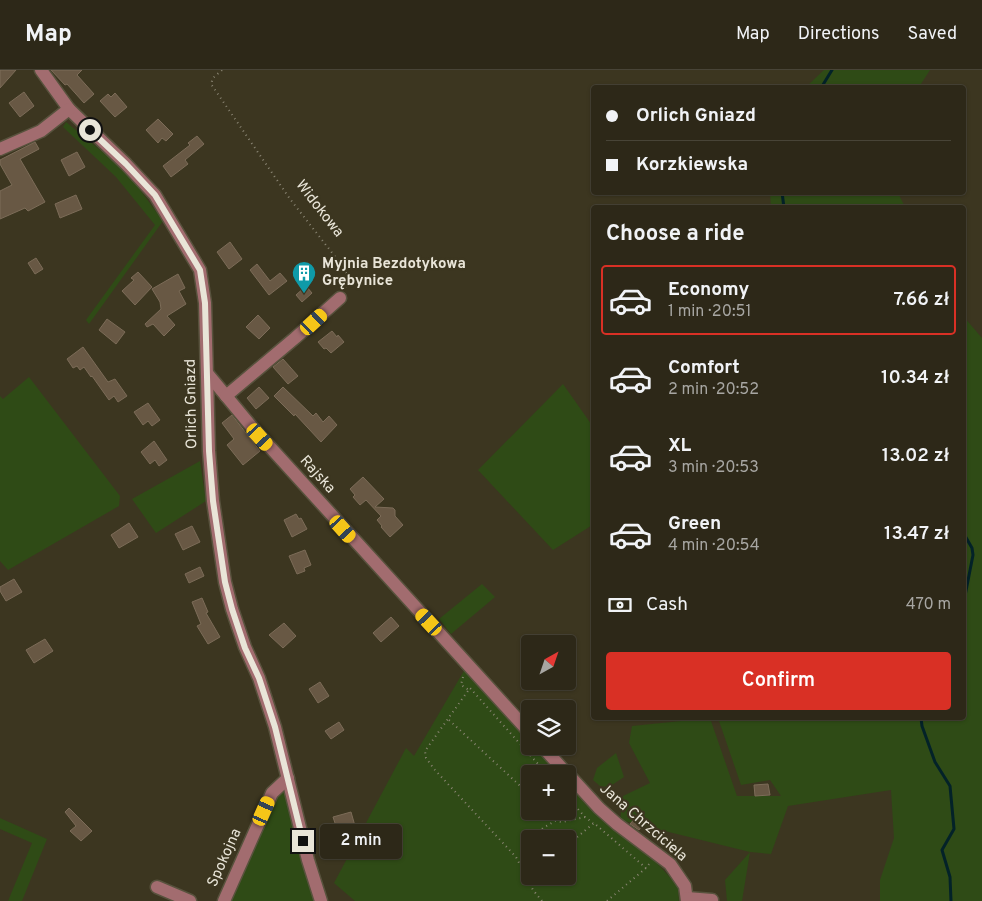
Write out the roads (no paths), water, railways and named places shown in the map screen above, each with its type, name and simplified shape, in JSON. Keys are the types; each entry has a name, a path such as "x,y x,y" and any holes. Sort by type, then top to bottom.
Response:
{"street":[{"name":"Orlich Gniazd","path":"41,70 69,109 155,195 200,270 205,303 209,451 213,501 225,582 241,636 275,727 308,860 321,901"},
{"path":"0,149 41,131 69,109"},
{"path":"226,396 340,298"},
{"name":"Rajska","path":"207,374 464,668 521,724"},
{"name":"Jana Chrzciciela","path":"550,755 559,765"},
{"name":"Spokojna","path":"224,901 272,793 288,780"},
{"name":"Jana Chrzciciela","path":"576,784 617,824 670,864 685,886 687,899"},
{"path":"157,887 190,901"},
{"path":"687,899 712,900"}],"waterway":[{"path":"823,85 832,70"},
{"path":"782,195 784,205"},
{"path":"966,538 972,548 973,555 966,591"},
{"path":"921,720 935,762 950,786 954,829 942,850 950,877 951,901"}],"place":[{"name":"Myjnia Bezdotykowa Grębynice","path":"304,294"}]}
